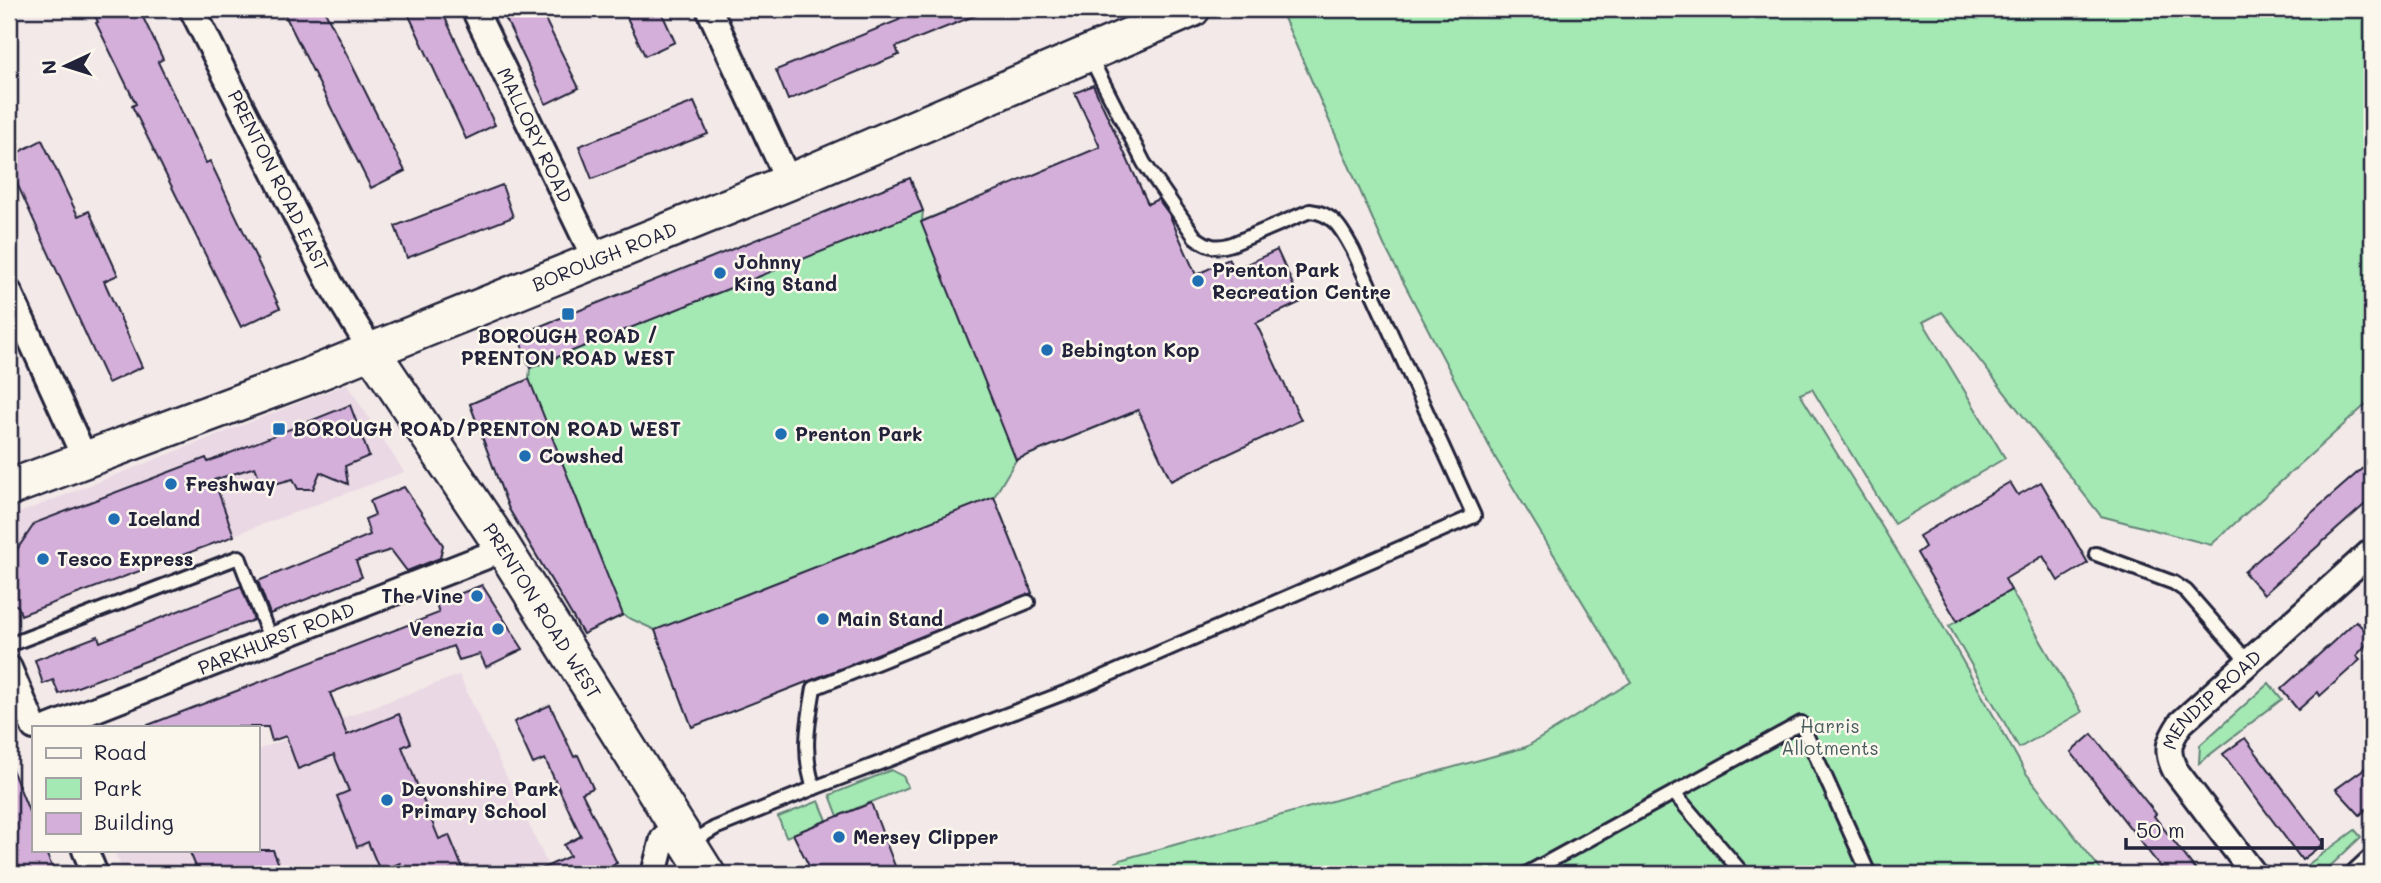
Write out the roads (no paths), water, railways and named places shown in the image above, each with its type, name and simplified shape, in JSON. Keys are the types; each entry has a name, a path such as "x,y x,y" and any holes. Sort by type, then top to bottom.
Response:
{"street":[{"name":"PRENTON ROAD EAST","path":"192,9 330,283 371,349"},
{"name":"MALLORY ROAD","path":"474,9 596,261"},
{"path":"709,9 789,182"},
{"name":"BOROUGH ROAD","path":"9,488 86,461 596,261 789,182 1192,9"},
{"path":"9,292 86,461"},
{"name":"PRENTON ROAD WEST","path":"371,349 502,546 707,874"},
{"name":"PARKHURST ROAD","path":"53,726 484,556 502,546"},
{"name":"MENDIP ROAD","path":"2254,874 2189,791 2169,758 2168,742 2181,723 2372,551"},
{"path":"9,668 34,726"},
{"path":"654,874 663,839 683,836"},
{"path":"86,852 95,874"},
{"path":"2359,874 2372,862"}],"lane":[{"path":"683,836 715,828 1085,685 1474,516 1353,250 1335,220 1323,212 1310,211 1232,244 1219,248 1206,245 1195,237 1144,163 1088,54"},
{"path":"2096,554 2174,583 2186,591 2248,662"},
{"path":"9,645 239,557 271,641"},
{"path":"814,789 807,770 806,737 814,688 1028,602"},
{"path":"1526,874 1801,723 1869,874"},
{"path":"1674,793 1743,874"}],"place":[{"name":"Johnny King Stand","path":"720,273"},
{"name":"Prenton Park Recreation Centre","path":"1198,281"},
{"name":"BOROUGH ROAD / PRENTON ROAD WEST","path":"568,314"},
{"name":"Bebington Kop","path":"1047,350"},
{"name":"BOROUGH ROAD/PRENTON ROAD WEST","path":"279,429"},
{"name":"Prenton Park","path":"781,434"},
{"name":"Cowshed","path":"525,456"},
{"name":"Freshway","path":"171,484"},
{"name":"Iceland","path":"114,519"},
{"name":"Tesco Express","path":"43,559"},
{"name":"The Vine","path":"477,596"},
{"name":"Main Stand","path":"823,619"},
{"name":"Venezia","path":"498,629"},
{"name":"Devonshire Park Primary School","path":"387,800"},
{"name":"Mersey Clipper","path":"839,837"}],"park label":[{"name":"Harris Allotments","path":"1830,737"}]}
